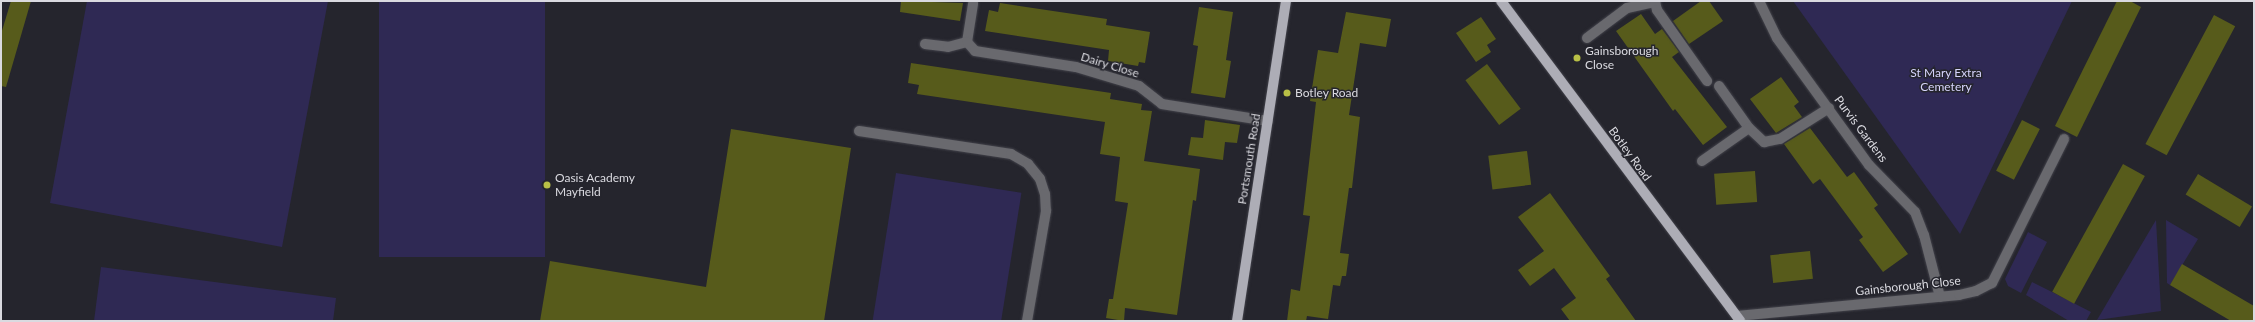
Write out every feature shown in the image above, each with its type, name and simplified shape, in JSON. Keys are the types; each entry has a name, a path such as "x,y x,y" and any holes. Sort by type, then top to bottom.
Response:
{"main road":[{"name":"Portsmouth Road","path":"1237,321 1286,1"},
{"name":"Botley Road","path":"1501,1 1738,319"}],"street":[{"name":"Purvis Gardens","path":"1759,1 1778,38 1869,165 1915,212 1924,235 1940,297"},
{"path":"1587,38 1627,8 1656,2 1657,10 1707,81"},
{"path":"924,44 948,47 967,42 973,3"},
{"name":"Dairy Close","path":"967,42 975,51 1076,67 1139,86 1162,104 1268,121"},
{"path":"1719,86 1749,128 1764,142 1772,142 1829,108"},
{"path":"1702,161 1749,128"},
{"path":"859,131 1011,154 1028,164 1040,179 1045,194 1046,211 1027,321"},
{"name":"Gainsborough Close","path":"1738,319 1940,297 1976,291 1992,282 2064,138"}],"green space":[{"path":"87,1 328,1 282,247 50,203"},
{"path":"379,1 545,1 545,257 379,257"},
{"name":"St Mary Extra Cemetery","path":"1793,1 2072,1 1960,234"},
{"path":"896,173 1021,193 1001,321 873,321"},
{"path":"2156,220 2161,311 2097,320"},
{"path":"2166,220 2198,239 2170,285 2167,283"},
{"path":"2028,232 2047,242 2021,293 2008,286 2005,279"},
{"path":"101,267 336,298 333,321 94,321"},
{"path":"2032,282 2091,312 2086,321 2069,321 2026,295"}],"building":[{"path":"11,1 31,1 6,87 1,86 1,34"},
{"path":"901,1 963,3 960,21 900,12"},
{"path":"1701,1 1709,1 1723,21 1689,44 1673,21"},
{"path":"2117,1 2130,1 2141,7 2077,137 2055,126"},
{"path":"1000,3 1107,19 1106,25 1150,32 1145,63 1139,62 1138,66 1108,61 1109,50 985,31 989,10 998,12"},
{"path":"1199,7 1233,12 1226,60 1231,61 1225,98 1191,93 1198,46 1193,45"},
{"path":"1346,12 1391,19 1386,47 1360,43 1349,115 1360,117 1352,188 1349,188 1340,253 1349,254 1346,276 1342,276 1340,286 1333,285 1328,319 1307,316 1306,321 1287,321 1291,289 1300,291 1310,216 1303,215 1316,102 1310,101 1318,50 1338,53"},
{"path":"1641,14 1655,34 1662,29 1679,52 1672,57 1727,127 1703,145 1675,109 1673,111 1616,31"},
{"path":"2214,15 2235,26 2167,155 2145,144"},
{"path":"1481,17 1496,39 1487,45 1491,52 1476,62 1456,33"},
{"path":"911,63 1111,93 1110,99 1142,104 1141,110 1152,111 1144,161 1200,169 1196,201 1193,200 1177,315 1125,308 1124,321 1106,318 1109,299 1113,299 1128,203 1115,201 1120,157 1100,154 1105,122 917,94 919,85 908,83"},
{"path":"1487,64 1521,109 1499,125 1465,80"},
{"path":"1781,77 1799,102 1794,106 1802,117 1776,133 1750,99"},
{"path":"1205,120 1240,125 1237,143 1225,142 1223,160 1188,155 1191,137 1203,138"},
{"path":"2022,120 2040,129 2014,180 1996,171"},
{"path":"1810,128 1847,177 1854,172 1878,205 1874,208 1908,254 1883,272 1859,240 1863,237 1820,179 1813,184 1784,144"},
{"path":"731,129 851,148 824,321 540,321 550,261 706,287"},
{"path":"1527,151 1531,185 1492,189 1488,156"},
{"path":"2123,164 2145,176 2074,304 2052,292"},
{"path":"1755,171 1757,202 1716,205 1714,174"},
{"path":"2198,174 2252,206 2240,227 2186,195"},
{"path":"1550,193 1610,276 1606,279 1636,321 1570,321 1561,309 1576,298 1554,268 1530,286 1518,270 1544,251 1518,217"},
{"path":"1810,251 1813,279 1773,283 1770,255"},
{"path":"2182,264 2254,306 2254,321 2231,321 2170,285"}],"place":[{"name":"Gainsborough Close","path":"1577,58"},
{"name":"Botley Road","path":"1287,93"},
{"name":"Oasis Academy Mayfield","path":"547,185"}]}
